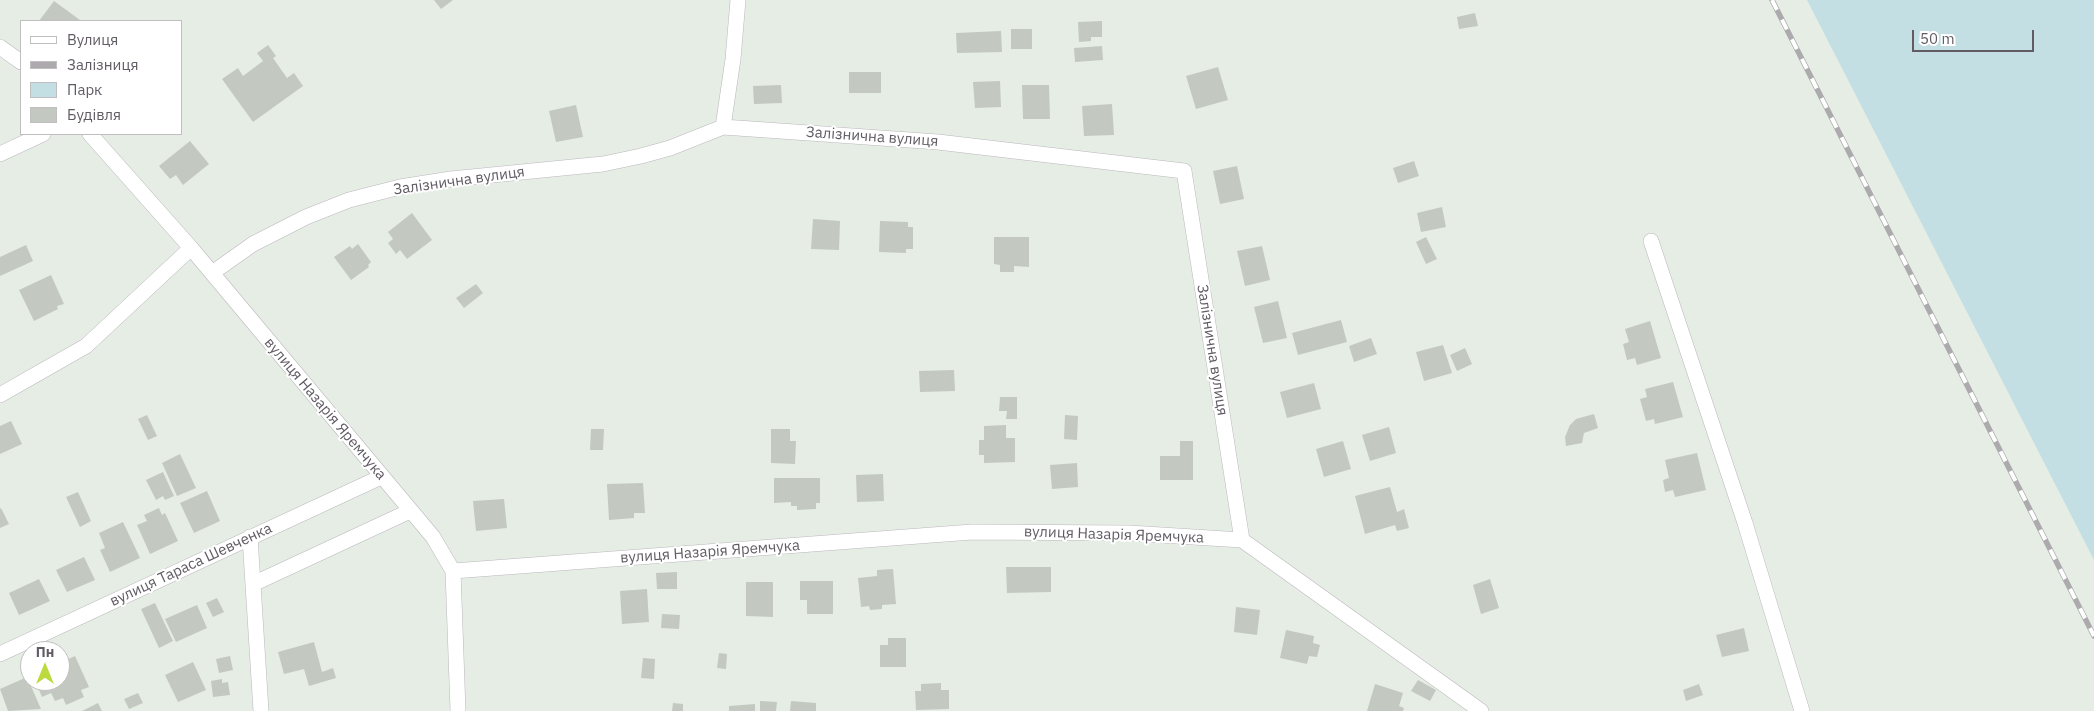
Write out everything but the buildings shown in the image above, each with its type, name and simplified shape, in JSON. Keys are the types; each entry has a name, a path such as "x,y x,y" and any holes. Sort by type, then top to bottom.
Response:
{"street":[{"path":"723,127 733,59 738,0"},
{"path":"0,47 20,61"},
{"name":"Залізнична вулиця","path":"212,273 253,244 306,217 349,200 400,187 603,164 670,148 723,127 938,142 1184,171 1242,540"},
{"path":"0,154 40,135"},
{"name":"вулиця Назарія Яремчука","path":"91,135 192,248 433,537 453,571 972,532 1129,533 1242,540"},
{"path":"1652,241 1745,523 1802,711"},
{"path":"0,396 86,346 192,248"},
{"name":"вулиця Тараса Шевченка","path":"0,654 381,476"},
{"path":"253,584 410,510"},
{"path":"250,538 261,711"},
{"path":"1242,540 1481,711"},
{"path":"453,571 458,711"}],"green space":[{"path":"1807,0 2094,0 2094,560"}],"railway":[{"path":"1772,0 2094,636"}]}
